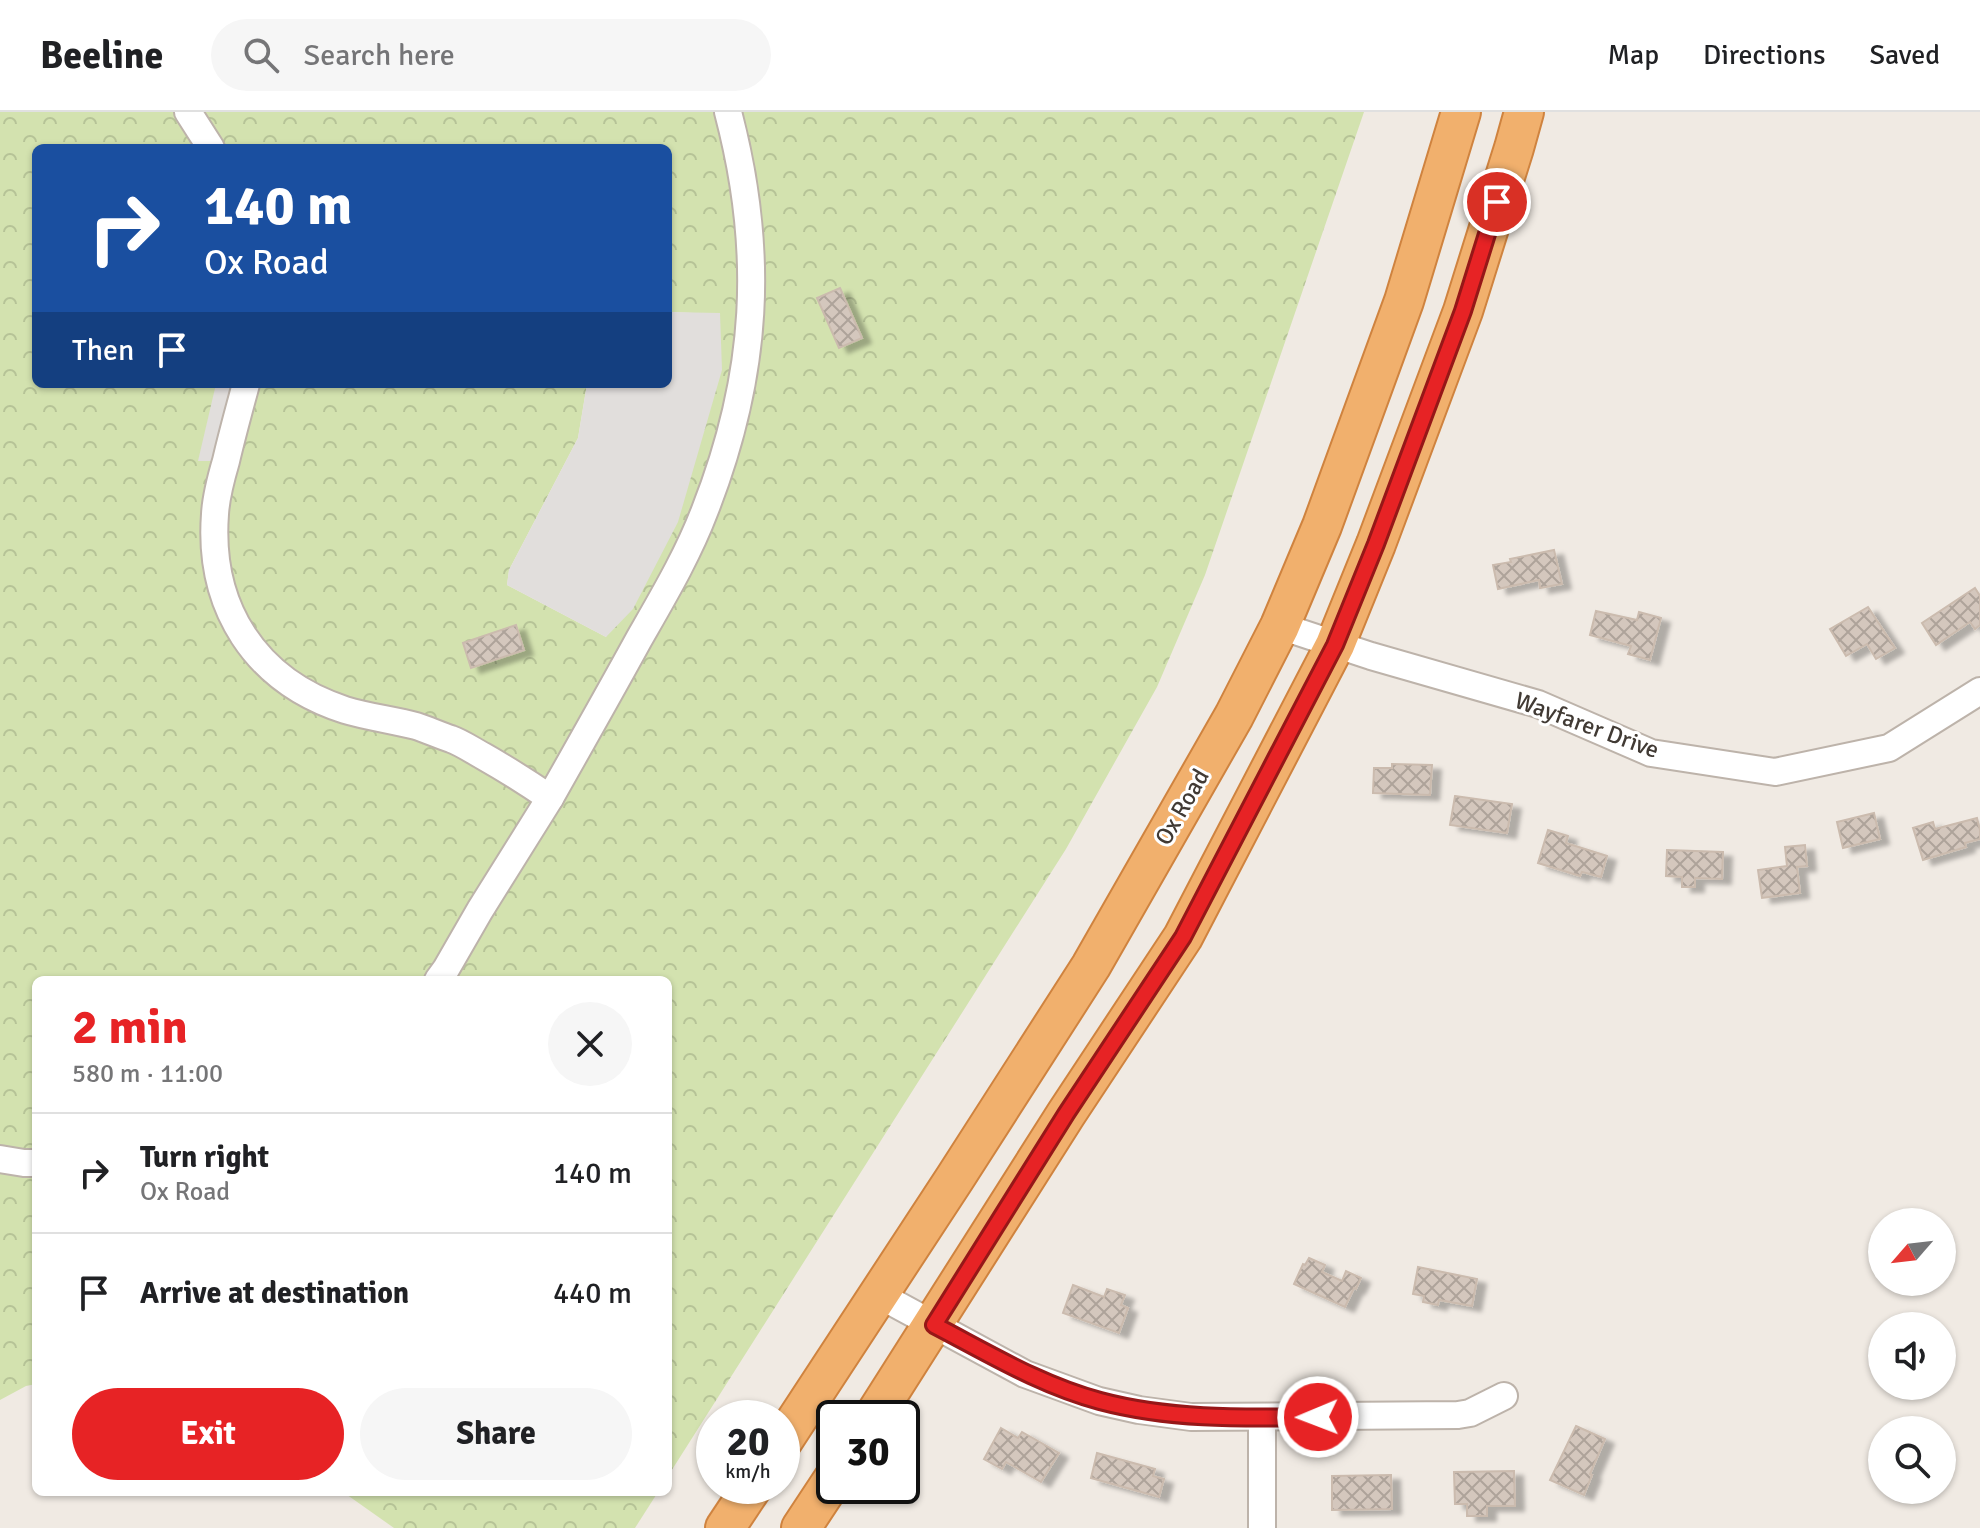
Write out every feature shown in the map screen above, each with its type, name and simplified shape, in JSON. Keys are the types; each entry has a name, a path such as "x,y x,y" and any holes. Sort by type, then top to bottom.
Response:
{"highway":[{"name":"Ox Road","path":"800,1415 1091,966 1227,729 1280,626 1322,526 1404,301 1461,112"},
{"path":"885,1400 1066,1114 1183,937 1335,645 1463,311 1524,112"},
{"path":"725,1528 741,1504"},
{"path":"801,1528 817,1504"}],"street":[{"path":"188,112 208,144"},
{"path":"441,976 550,798 676,574 705,512 726,451 736,414 752,302 746,194 728,112"},
{"path":"245,388 219,485 214,545 223,597 245,639 278,674 318,699 359,714 417,726 455,741 519,776 550,798"},
{"name":"Wayfarer Drive","path":"1280,626 1538,704 1651,753 1775,772 1889,748 1980,691"},
{"path":"0,1159 32,1163"},
{"path":"879,1295 1025,1374 1099,1401 1139,1410 1191,1417 1458,1415 1470,1413 1504,1396"},
{"path":"1262,1417 1262,1528"}],"green space":[{"path":"0,112 1364,112 1205,575 1157,687 1066,849 716,1400 696,1400 696,1432 672,1470 672,976 32,976 32,1385 0,1400","holes":["32,144 672,144 672,312 720,314 606,637 507,585 509,570 578,438 586,388 32,388"]},
{"path":"349,1496 655,1496 635,1528 394,1528"}],"shaded area":[{"path":"672,312 720,313 722,370 678,522 633,609 606,637 507,585 509,570 578,438 586,388 672,388"},
{"path":"215,388 231,388 217,461 198,461"}],"building":[{"path":"840,288 862,338 839,348 817,298"},
{"path":"1554,550 1562,584 1540,588 1539,580 1498,589 1493,565"},
{"path":"1975,588 1980,596 1980,625 1975,629 1970,622 1936,645 1922,623"},
{"path":"1868,607 1895,648 1876,659 1867,644 1846,656 1830,629"},
{"path":"1596,611 1637,620 1639,612 1661,618 1650,660 1628,654 1631,646 1590,635"},
{"path":"516,625 524,650 471,668 463,643"},
{"path":"1392,764 1432,765 1430,795 1373,793 1374,768 1392,768"},
{"path":"1455,796 1512,804 1507,833 1450,825"},
{"path":"1874,813 1880,839 1843,848 1837,822"},
{"path":"1977,818 1980,839 1965,843 1966,847 1923,860 1913,828 1933,822 1935,829"},
{"path":"1548,830 1568,836 1566,843 1607,856 1601,877 1582,872 1580,876 1538,863"},
{"path":"1805,845 1807,866 1797,867 1800,893 1762,898 1758,870 1787,866 1785,847"},
{"path":"1667,850 1723,852 1722,879 1695,878 1695,887 1682,887 1682,877 1666,876"},
{"path":"1309,1258 1325,1265 1322,1272 1342,1281 1346,1271 1361,1278 1345,1307 1294,1284"},
{"path":"1418,1267 1477,1279 1472,1306 1439,1300 1438,1305 1423,1302 1424,1296 1413,1294"},
{"path":"1073,1285 1104,1297 1107,1289 1125,1295 1121,1305 1128,1308 1119,1333 1063,1313"},
{"path":"1576,1426 1605,1439 1584,1495 1550,1480"},
{"path":"1001,1428 1018,1438 1022,1432 1059,1453 1041,1482 1006,1462 1002,1469 984,1459"},
{"path":"1097,1453 1155,1469 1153,1476 1164,1479 1159,1497 1091,1478"},
{"path":"1514,1471 1515,1506 1487,1506 1487,1516 1467,1516 1467,1504 1455,1504 1454,1472"},
{"path":"1391,1475 1392,1509 1332,1510 1332,1476"}],"route":[{"path":"1318,1417 1191,1417 1099,1401 1025,1374 934,1325 1066,1114 1183,937 1335,645 1463,311 1497,202"}]}
